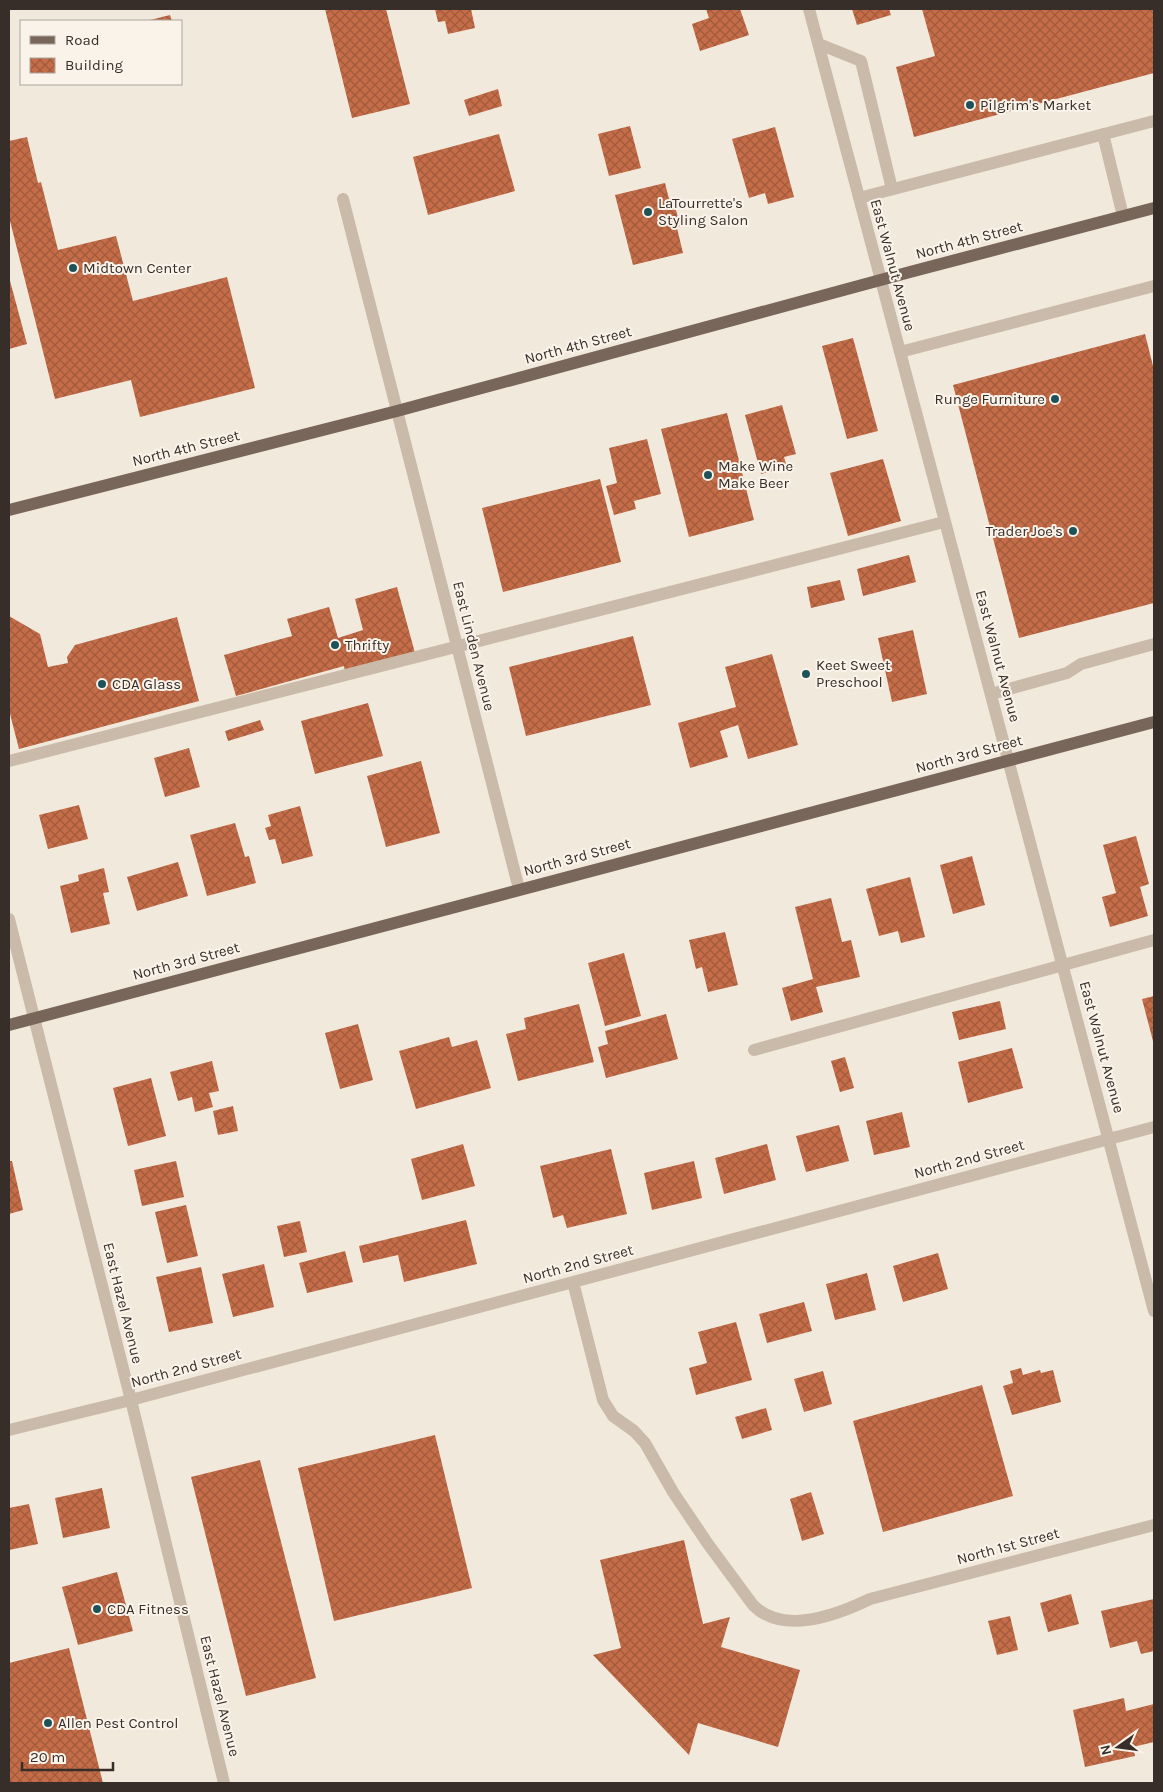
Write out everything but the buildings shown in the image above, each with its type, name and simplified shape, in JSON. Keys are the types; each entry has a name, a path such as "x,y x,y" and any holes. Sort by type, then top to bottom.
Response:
{"main road":[{"name":"North 4th Street","path":"9,510 396,411 1154,208"},
{"name":"North 3rd Street","path":"9,1025 1154,722"}],"street":[{"name":"East Walnut Avenue","path":"809,9 944,522 1010,760 1154,1311"},
{"path":"818,44 861,61 892,189"},
{"path":"859,198 1154,121"},
{"path":"1103,134 1123,216"},
{"name":"East Linden Avenue","path":"343,199 519,889"},
{"path":"900,352 1154,286"},
{"path":"9,761 944,522"},
{"path":"992,694 1067,673 1081,664 1154,644"},
{"name":"East Hazel Avenue","path":"9,924 35,1018 224,1783"},
{"path":"754,1050 1154,940"},
{"name":"North 2nd Street","path":"9,1430 130,1400 1154,1127"},
{"name":"North 1st Street","path":"573,1282 603,1400 613,1416 634,1431 645,1443 673,1492 708,1544 759,1611 773,1619 787,1621 826,1617 850,1609 870,1599 1154,1525"}],"place":[{"name":"Pilgrim's Market","path":"970,105"},
{"name":"LaTourrette's Styling Salon","path":"648,212"},
{"name":"Midtown Center","path":"73,268"},
{"name":"Runge Furniture","path":"1055,399"},
{"name":"Make Wine Make Beer","path":"708,475"},
{"name":"Trader Joe's","path":"1073,531"},
{"name":"Thrifty","path":"335,645"},
{"name":"Keet Sweet Preschool","path":"806,674"},
{"name":"CDA Glass","path":"102,684"},
{"name":"CDA Fitness","path":"97,1609"},
{"name":"Allen Pest Control","path":"48,1723"}]}
